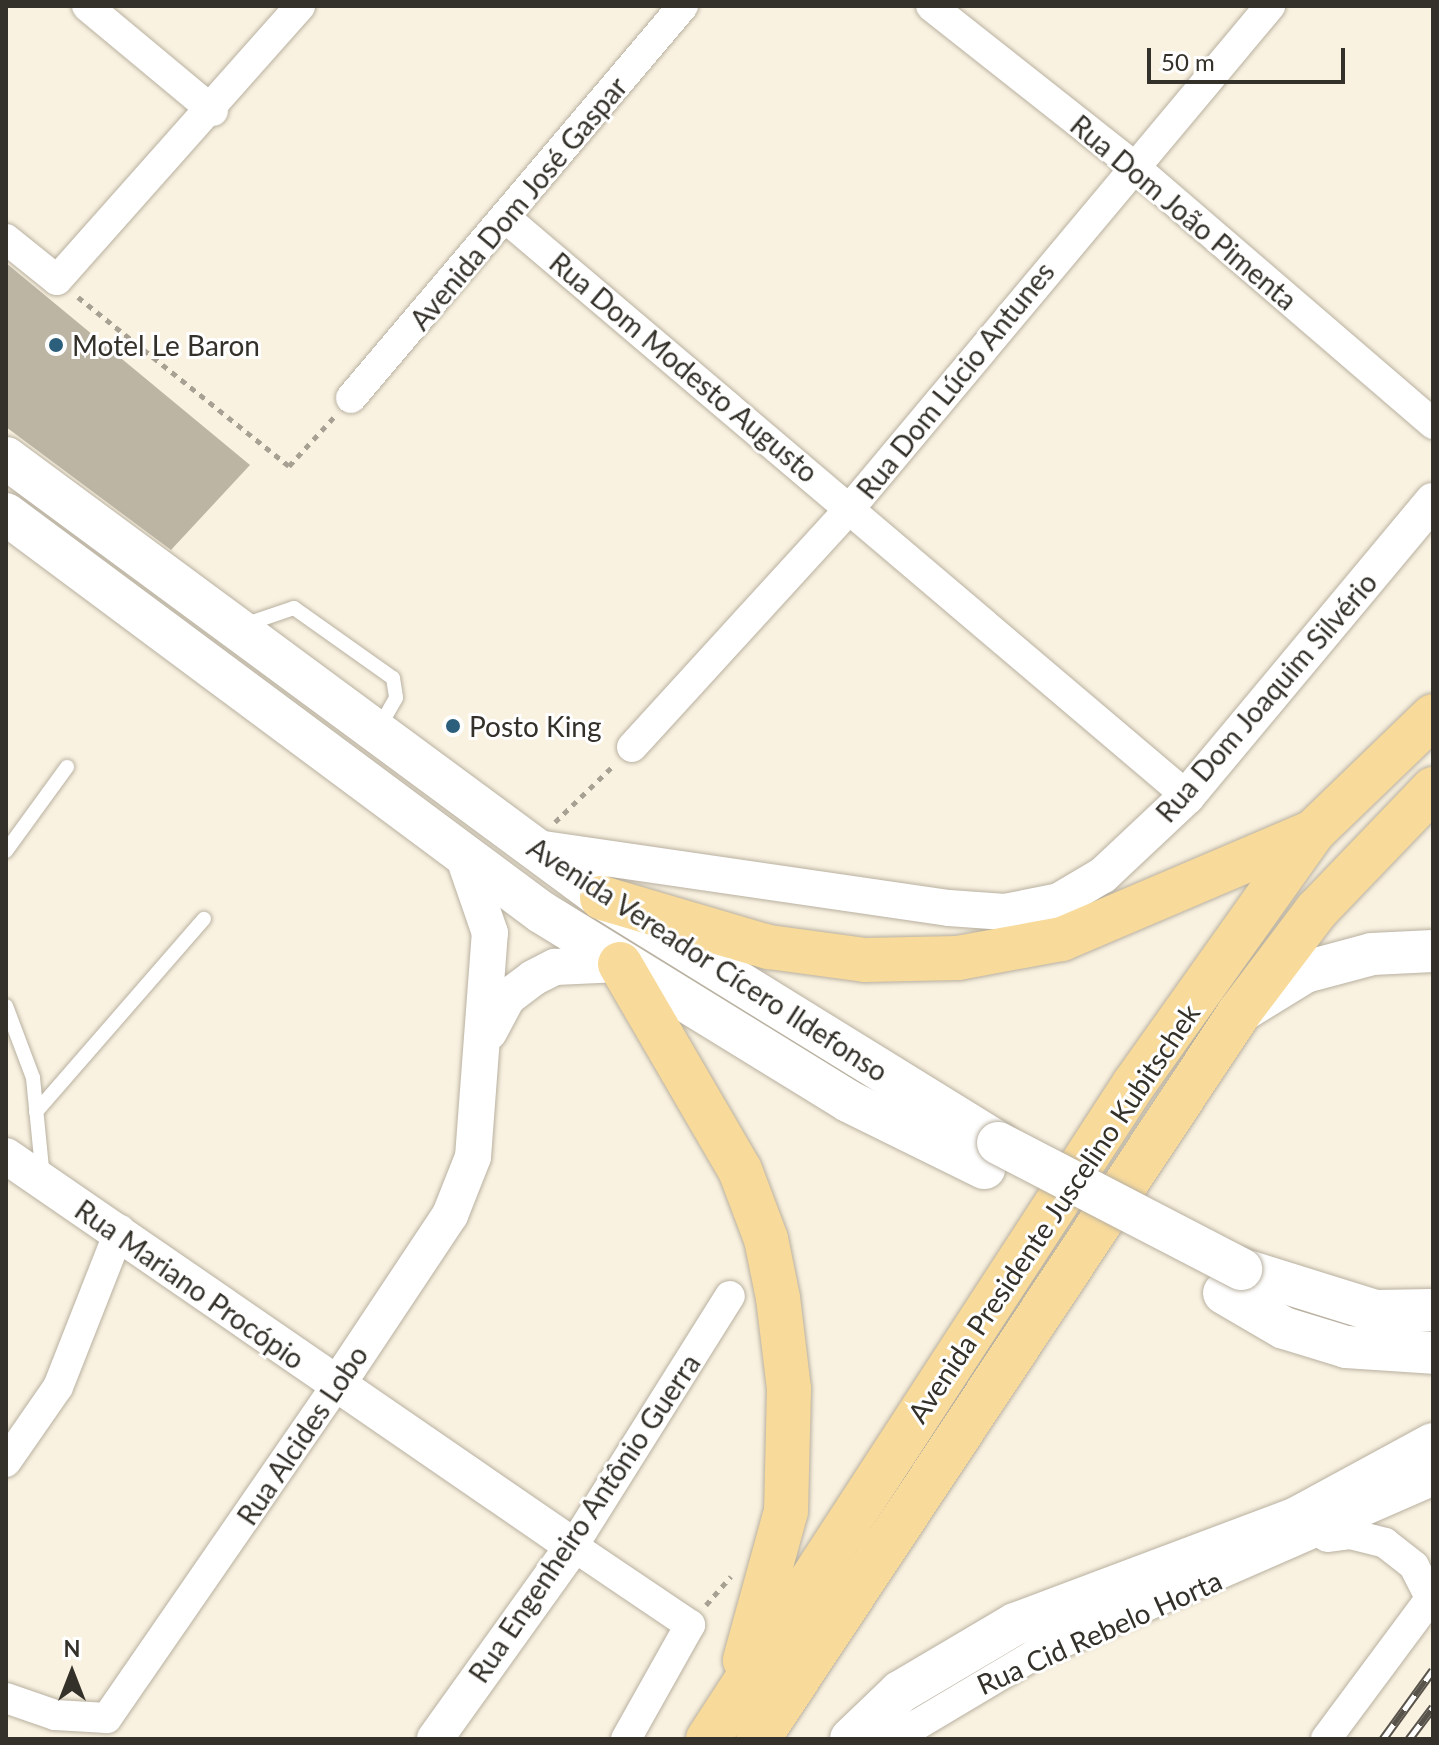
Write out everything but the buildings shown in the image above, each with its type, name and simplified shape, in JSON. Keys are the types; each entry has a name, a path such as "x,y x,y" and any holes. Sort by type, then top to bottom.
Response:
{"highway":[{"name":"Avenida Presidente Juscelino Kubitschek","path":"708,1739 1134,1084 1313,832 1433,716"},
{"name":"Avenida Presidente Juscelino Kubitschek","path":"758,1739 1239,1013 1317,910 1433,789"},
{"path":"602,898 769,947 865,960 958,958 1062,939 1313,832"},
{"path":"620,964 740,1170 766,1239 778,1298 789,1389 786,1511 733,1701"}],"main road":[{"name":"Avenida Vereador Cícero Ildefonso","path":"6,458 468,801 540,837 602,898 991,1156 1232,1281 1284,1328 1346,1347 1433,1353"},
{"name":"Avenida Vereador Cícero Ildefonso","path":"6,514 465,861 620,964 848,1101 991,1156"},
{"path":"390,804 494,847 540,837"},
{"path":"1239,1013 1305,972 1372,954 1433,951"},
{"name":"Avenida Vereador Cícero Ildefonso","path":"1232,1281 1376,1311 1433,1310"},
{"path":"851,1739 900,1692 1015,1624 1295,1519 1433,1444"}],"street":[{"path":"87,6 213,111"},
{"path":"6,239 57,280 213,111 300,6"},
{"name":"Avenida Dom José Gaspar","path":"351,398 508,220 683,6"},
{"name":"Rua Dom João Pimenta","path":"931,6 1131,164 1433,424"},
{"name":"Rua Dom Lúcio Antunes","path":"632,747 852,506 1131,164 1270,6"},
{"name":"Rua Dom Modesto Augusto","path":"508,220 852,506 1187,796"},
{"name":"Rua Dom Joaquim Silvério","path":"540,837 667,862 1005,912 1059,901 1103,875 1187,796 1433,501"},
{"name":"Rua Alcides Lobo","path":"6,1698 55,1715 107,1718 335,1388 450,1215 473,1157 486,1037 490,933 465,861"},
{"name":"Rua Alcides Lobo","path":"486,1037 508,997 533,978 555,967 620,964"},
{"name":"Rua Mariano Procópio","path":"6,1156 120,1230 335,1388 573,1546"},
{"path":"6,1462 58,1387 120,1230"},
{"name":"Rua Engenheiro Antônio Guerra","path":"435,1739 573,1546 730,1296"},
{"name":"Rua Cid Rebelo Horta","path":"893,1739 1034,1655 1242,1570 1433,1481"},
{"name":"Rua Cid Rebelo Horta","path":"1313,1539 1350,1534 1385,1543 1414,1566 1432,1597"},
{"path":"573,1546 690,1625 626,1739"},
{"path":"1170,1565 1242,1570"},
{"path":"1326,1739 1432,1597"}],"lane":[{"path":"6,851 67,767"},
{"path":"36,1112 204,919"},
{"path":"6,1006 33,1078 43,1182"}],"path":[{"path":"57,280 289,466 351,398"},
{"path":"540,837 632,747"}],"railway":[{"path":"1383,1739 1433,1670"},
{"path":"1409,1739 1433,1707"}],"place":[{"name":"Motel Le Baron","path":"56,345"},
{"name":"Posto King","path":"453,726"}]}
